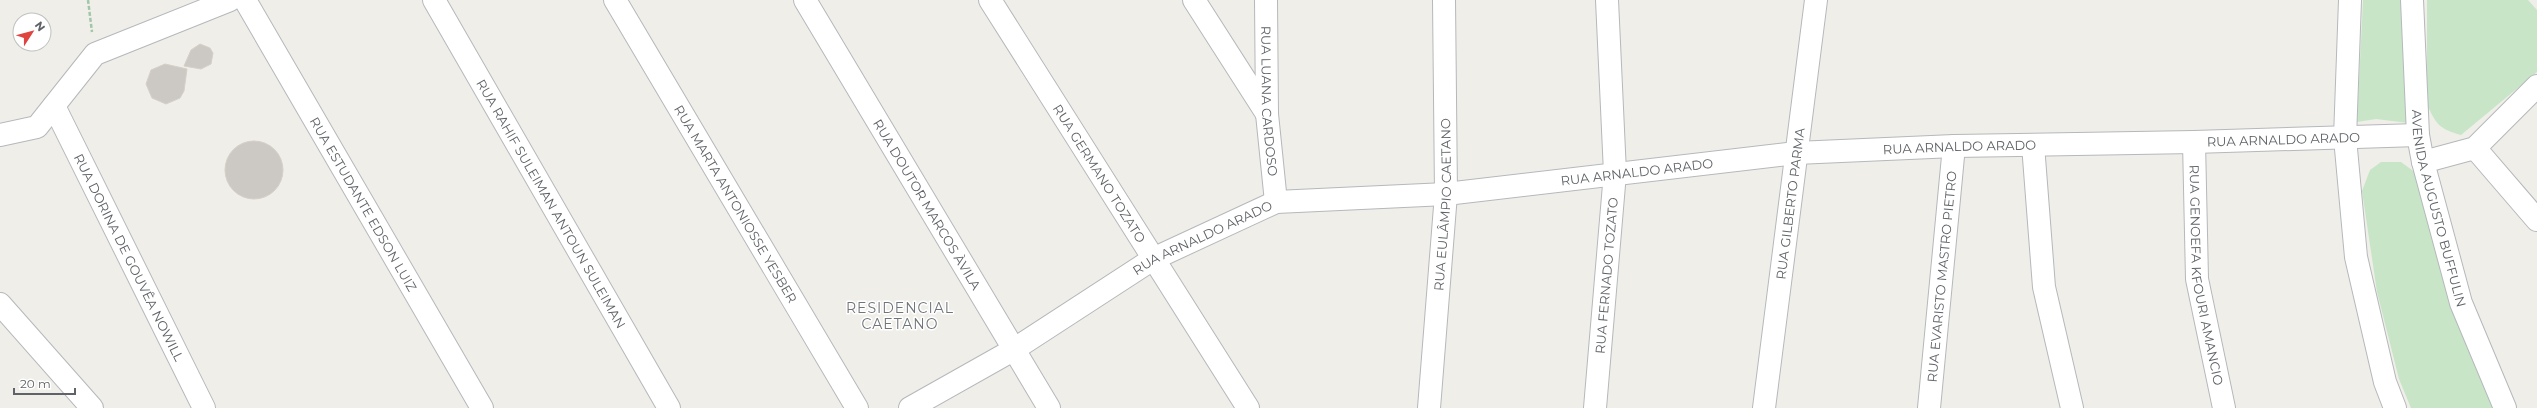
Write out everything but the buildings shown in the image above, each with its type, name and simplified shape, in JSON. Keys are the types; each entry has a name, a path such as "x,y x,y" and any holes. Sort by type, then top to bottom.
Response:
{"street":[{"path":"0,136 37,127 95,54 230,0"},
{"name":"RUA ESTUDANTE EDSON LUIZ","path":"245,0 482,408"},
{"name":"RUA RAHIF SULEIMAN ANTOUN SULEIMAN","path":"434,0 669,408"},
{"name":"RUA MARTA ANTONIOSSE YESBER","path":"615,0 857,408"},
{"name":"RUA DOUTOR MARCOS ÀVILA","path":"805,0 1049,408"},
{"name":"RUA GERMANO TOZATO","path":"990,0 1248,408"},
{"path":"1194,0 1267,114"},
{"name":"RUA LUANA CARDOSO","path":"1266,0 1267,114 1276,202"},
{"name":"RUA EULÂMPIO CAETANO","path":"1429,408 1446,194 1444,0"},
{"name":"RUA FERNADO TOZATO","path":"1595,408 1615,173 1607,0"},
{"name":"RUA GILBERTO PARMA","path":"1764,408 1816,0"},
{"path":"2350,0 2345,138 2356,257 2385,382 2395,408"},
{"name":"AVENIDA AUGUSTO BUFFULIN","path":"2412,0 2418,135 2423,162 2461,303 2505,408"},
{"path":"2423,162 2475,148 2537,86"},
{"name":"RUA DORINA DE GOUVÊA NOWILL","path":"54,106 204,408"},
{"name":"RUA ARNALDO ARADO","path":"910,408 1013,350 1153,259 1276,202 1446,194 1796,153 1954,146 2194,142 2418,135"},
{"name":"RUA GENOEFA KFOURI AMANCIO","path":"2194,142 2197,279 2224,408"},
{"path":"2033,145 2044,287 2072,408"},
{"name":"RUA EVARISTO MASTRO PIETRO","path":"1929,408 1954,146"},
{"path":"2475,148 2537,220"},
{"path":"0,304 92,408"}],"path":[{"path":"88,0 95,54"}],"green space":[{"path":"2363,0 2404,0 2408,123 2376,119 2357,122"},
{"path":"2427,0 2528,0 2537,10 2537,72 2461,135 2443,128 2433,117 2427,104"},
{"path":"2381,162 2401,162 2416,173 2438,262 2467,348 2497,408 2411,408 2399,379 2377,292 2362,191 2370,170"}],"district":[{"name":"RESIDENCIAL CAETANO","path":"900,316"}]}
